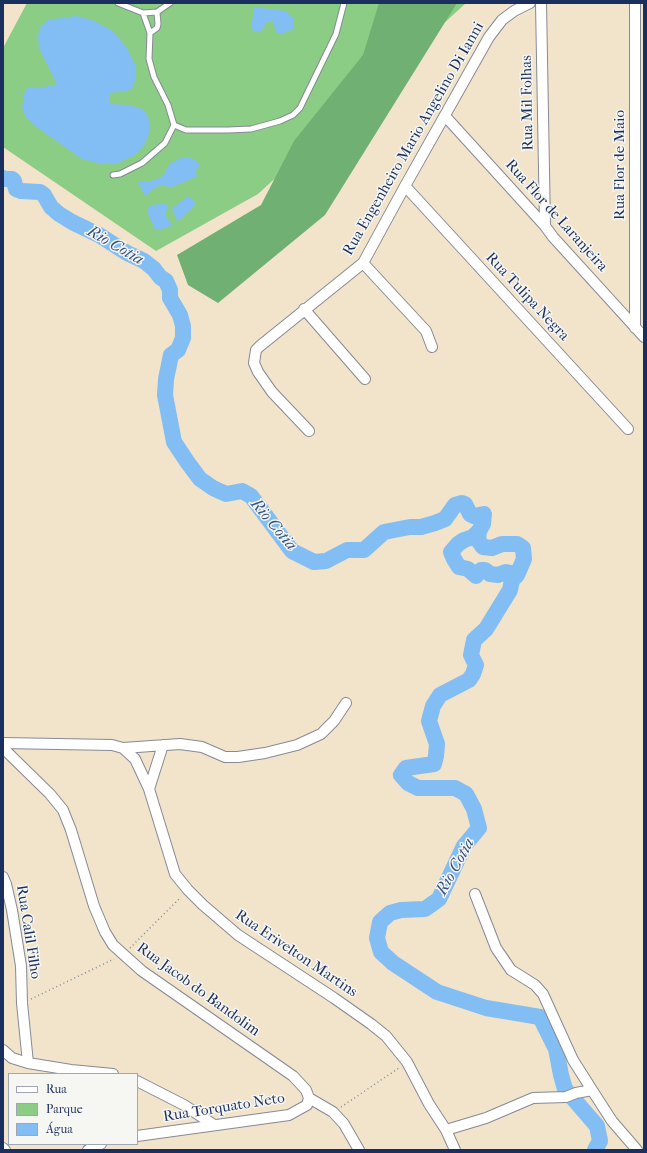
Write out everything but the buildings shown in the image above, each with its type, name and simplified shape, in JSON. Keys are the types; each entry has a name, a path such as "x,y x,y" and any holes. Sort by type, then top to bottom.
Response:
{"street":[{"name":"Rua Engenheiro Mario Angelino Di Ianni","path":"309,431 272,392 261,377 254,363 256,350 304,309 363,263 489,37 502,20 514,11 530,3"},
{"name":"Rua Mil Folhas","path":"541,3 545,226"},
{"name":"Rua Flor de Maio","path":"635,3 635,328"},
{"name":"Rua Flor de Laranjeira","path":"445,116 644,337"},
{"name":"Rua Tulipa Negra","path":"405,186 628,428"},
{"path":"363,263 426,331 432,347"},
{"path":"304,309 365,379"},
{"path":"3,743 112,745 123,748 163,745 190,745 202,747 225,757 232,757 282,749 297,745 321,734 334,721 346,703"},
{"path":"149,788 163,745"},
{"name":"Rua Jacob do Bandolim","path":"3,748 50,794 63,810 71,830 94,906 105,932 113,945 142,971 293,1076 306,1090 309,1098 333,1112 344,1124 359,1150"},
{"name":"Rua Erivelton Martins","path":"123,748 135,759 142,772 149,788 175,874 188,890 203,906 238,934 371,1024 393,1044 407,1062 446,1130 455,1150"},
{"name":"Rua Calil Filho","path":"3,877 12,910 21,966 22,1003 28,1063"},
{"path":"475,894 496,948 511,970 535,985 543,994 573,1060 612,1121 636,1150"},
{"path":"3,1050 12,1058 28,1063 71,1070 102,1073"},
{"path":"138,1082 184,1105 214,1125"},
{"path":"446,1130 486,1118 533,1098 566,1096 592,1090"},
{"name":"Rua Torquato Neto","path":"138,1136 289,1114 307,1105 309,1098"},
{"path":"88,1150 99,1145"}],"lane":[{"path":"118,3 143,13 157,12 170,3"},
{"path":"174,125 186,130 251,128 280,121 293,115 300,108 306,98 336,34 344,3"},
{"path":"150,33 158,24 157,12"},
{"path":"113,175 120,174 142,163 165,143 174,125 168,104 154,77 149,59 150,33 143,13"}],"path":[{"path":"333,1112 407,1062"}],"green space":[{"path":"27,3 466,3 258,194 156,251 3,147 3,48"},
{"path":"379,3 457,3 325,215 218,303 188,285 177,255 261,205 294,141 363,55"}],"water":[{"path":"254,7 286,11 293,18 293,29 282,34 277,33 272,20 266,23 261,32 251,30"},
{"path":"76,16 92,20 113,31 127,48 135,65 135,81 132,89 110,93 110,104 128,105 140,108 146,113 149,120 150,131 145,144 135,155 118,163 97,163 82,159 35,126 26,117 22,108 26,89 57,84 39,48 38,35 41,26 48,20"},
{"path":"189,157 195,160 200,166 195,171 198,176 172,187 159,186 145,196 138,182 149,182 162,177 170,164 181,158"},
{"path":"189,196 196,204 179,221 176,219 172,208"},
{"path":"151,205 169,205 165,214 173,225 159,230 155,229 147,210"}],"waterway":[{"name":"Rio Cotia","path":"3,178 12,179 16,189 21,191 40,192 44,195 51,207 59,214 99,235 127,253 144,261 166,281 170,290 170,298 180,315 183,326 183,338 178,350 171,355 166,379 165,395 174,442 200,479 213,488 226,494 242,491 251,496 292,551 314,562 326,561 347,550 364,550 384,532 410,527 421,527 445,519 455,505 462,503 465,504 470,514 474,516 484,514 483,524 479,531 473,537 458,544 451,552 459,567 468,569 476,576 481,570 485,570 490,574 498,575 506,572 511,573 512,580 510,590 486,629 474,640 471,655 476,665 473,674 469,680 440,695 433,706 429,721 437,744 434,764 406,768 401,775 408,783 418,788 455,788 466,794 474,809 479,828 464,846 439,899 425,909 401,910 390,913 380,922 377,938 381,952 393,963 437,992 486,1008 540,1017 556,1049 565,1089 597,1126 600,1141 595,1150"},
{"name":"Rio Cotia","path":"479,531 478,540 483,547 492,548 502,544 517,544 523,548 524,559 517,575 512,580"}]}
